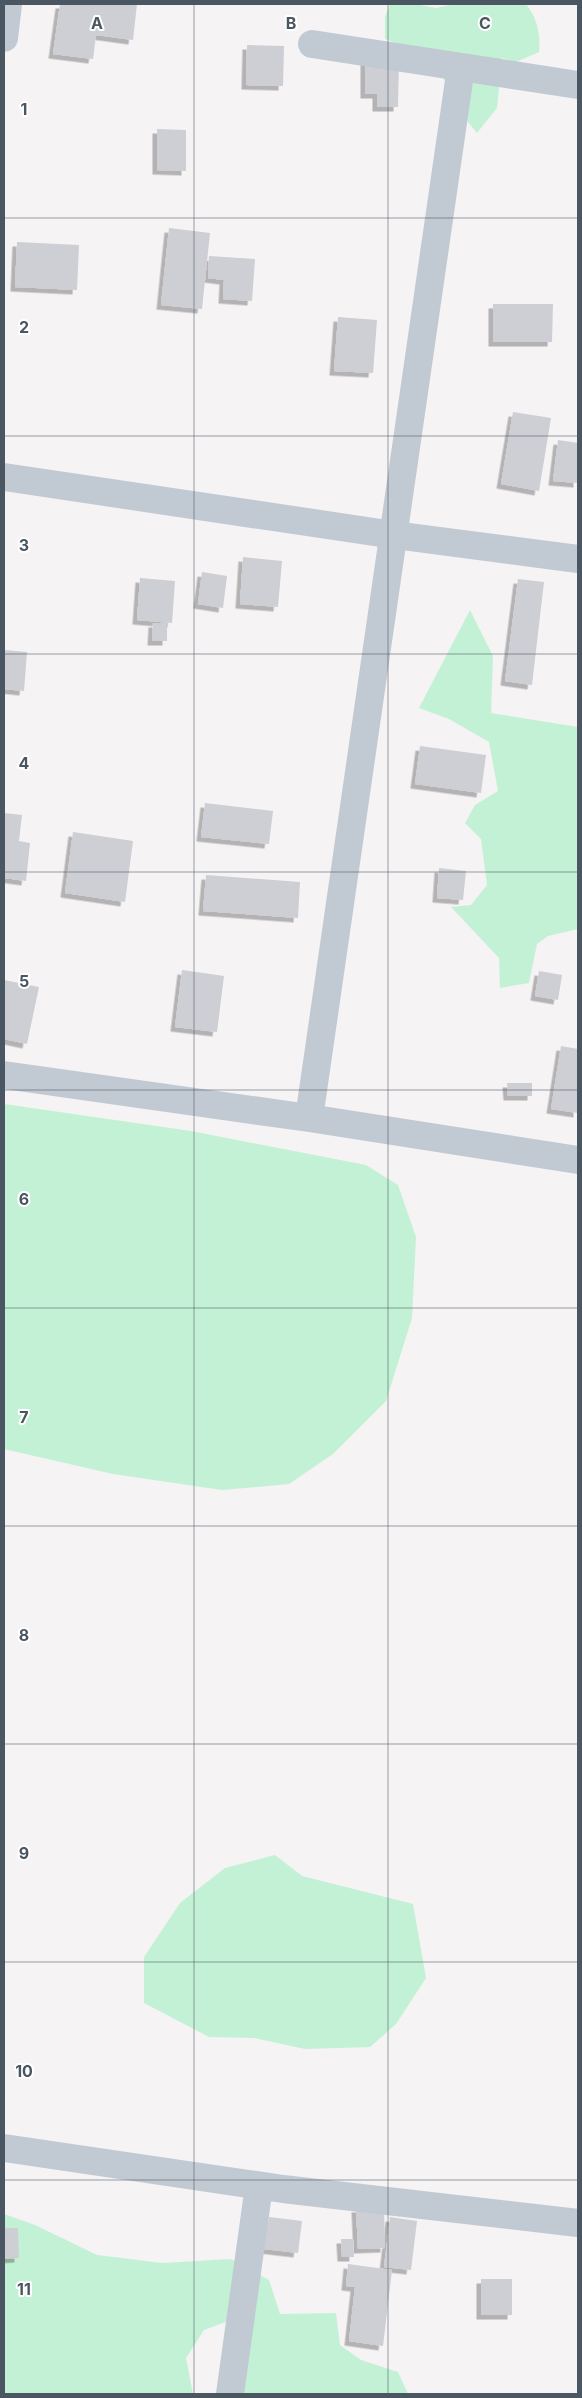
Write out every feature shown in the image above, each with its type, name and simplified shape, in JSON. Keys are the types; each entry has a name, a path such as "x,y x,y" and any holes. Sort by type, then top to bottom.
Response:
{"street":[{"path":"4,38 8,4"},
{"path":"312,44 578,85"},
{"path":"309,1118 461,67"},
{"path":"4,477 394,535 578,559"},
{"path":"4,1075 309,1118 578,1160"},
{"path":"4,2148 259,2186 578,2223"},
{"path":"230,2394 259,2186"}],"green space":[{"path":"390,4 414,4 436,8 454,4 526,4 537,26 539,52 516,62 502,58 497,108 477,133 468,122 451,88 431,64 417,51 385,39 385,17"},
{"path":"470,610 493,656 491,713 578,727 578,929 548,936 537,944 529,983 500,988 499,958 451,907 471,905 487,885 481,839 465,823 475,805 498,791 489,742 449,719 419,708"},
{"path":"4,1104 191,1131 366,1165 398,1185 416,1237 412,1318 386,1401 333,1454 289,1484 222,1490 113,1474 4,1449"},
{"path":"275,1855 302,1876 413,1904 426,1978 396,2024 370,2047 305,2049 254,2038 209,2037 144,2003 144,1957 180,1903 225,1868"},
{"path":"4,2214 35,2225 97,2255 162,2263 231,2259 269,2280 280,2314 336,2313 340,2345 361,2360 398,2372 408,2394 238,2394 231,2320 204,2330 186,2358 193,2394 4,2394"}],"building":[{"path":"60,4 137,4 133,40 96,35 93,59 53,54"},
{"path":"247,45 284,46 283,86 246,85"},
{"path":"365,58 399,59 398,107 377,107 377,94 365,94"},
{"path":"157,129 186,130 186,171 157,170"},
{"path":"169,228 210,233 202,309 161,305"},
{"path":"17,242 79,245 77,290 15,287"},
{"path":"209,256 255,259 252,301 223,299 224,280 208,278"},
{"path":"493,304 553,304 552,342 493,342"},
{"path":"338,317 377,320 373,373 334,371"},
{"path":"513,412 551,418 539,491 501,484"},
{"path":"558,440 578,443 578,483 553,481"},
{"path":"243,557 282,561 278,607 240,604"},
{"path":"202,572 227,576 223,608 198,604"},
{"path":"140,578 175,581 172,623 137,620"},
{"path":"518,579 544,582 532,685 505,681"},
{"path":"153,623 167,623 167,641 152,641"},
{"path":"4,650 27,652 24,691 4,689"},
{"path":"420,746 486,755 481,793 415,784"},
{"path":"205,803 273,811 269,844 201,837"},
{"path":"4,813 22,815 19,841 30,843 26,881 4,878"},
{"path":"73,832 133,841 125,902 65,893"},
{"path":"439,868 466,871 463,900 437,898"},
{"path":"206,875 300,882 298,918 203,911"},
{"path":"182,970 224,976 217,1032 175,1027"},
{"path":"539,971 562,975 558,1000 535,996"},
{"path":"4,980 39,987 27,1044 4,1039"},
{"path":"561,1046 578,1049 578,1113 551,1109"},
{"path":"507,1083 532,1083 532,1096 508,1096"},
{"path":"384,2207 385,2248 358,2249 356,2208"},
{"path":"269,2217 302,2221 298,2253 264,2249"},
{"path":"390,2217 417,2221 411,2270 384,2267"},
{"path":"4,2228 18,2228 19,2258 4,2259"},
{"path":"341,2239 353,2239 354,2257 342,2257"},
{"path":"348,2264 392,2270 383,2346 349,2341 355,2287 346,2286"},
{"path":"481,2279 512,2279 512,2315 481,2315"}]}
